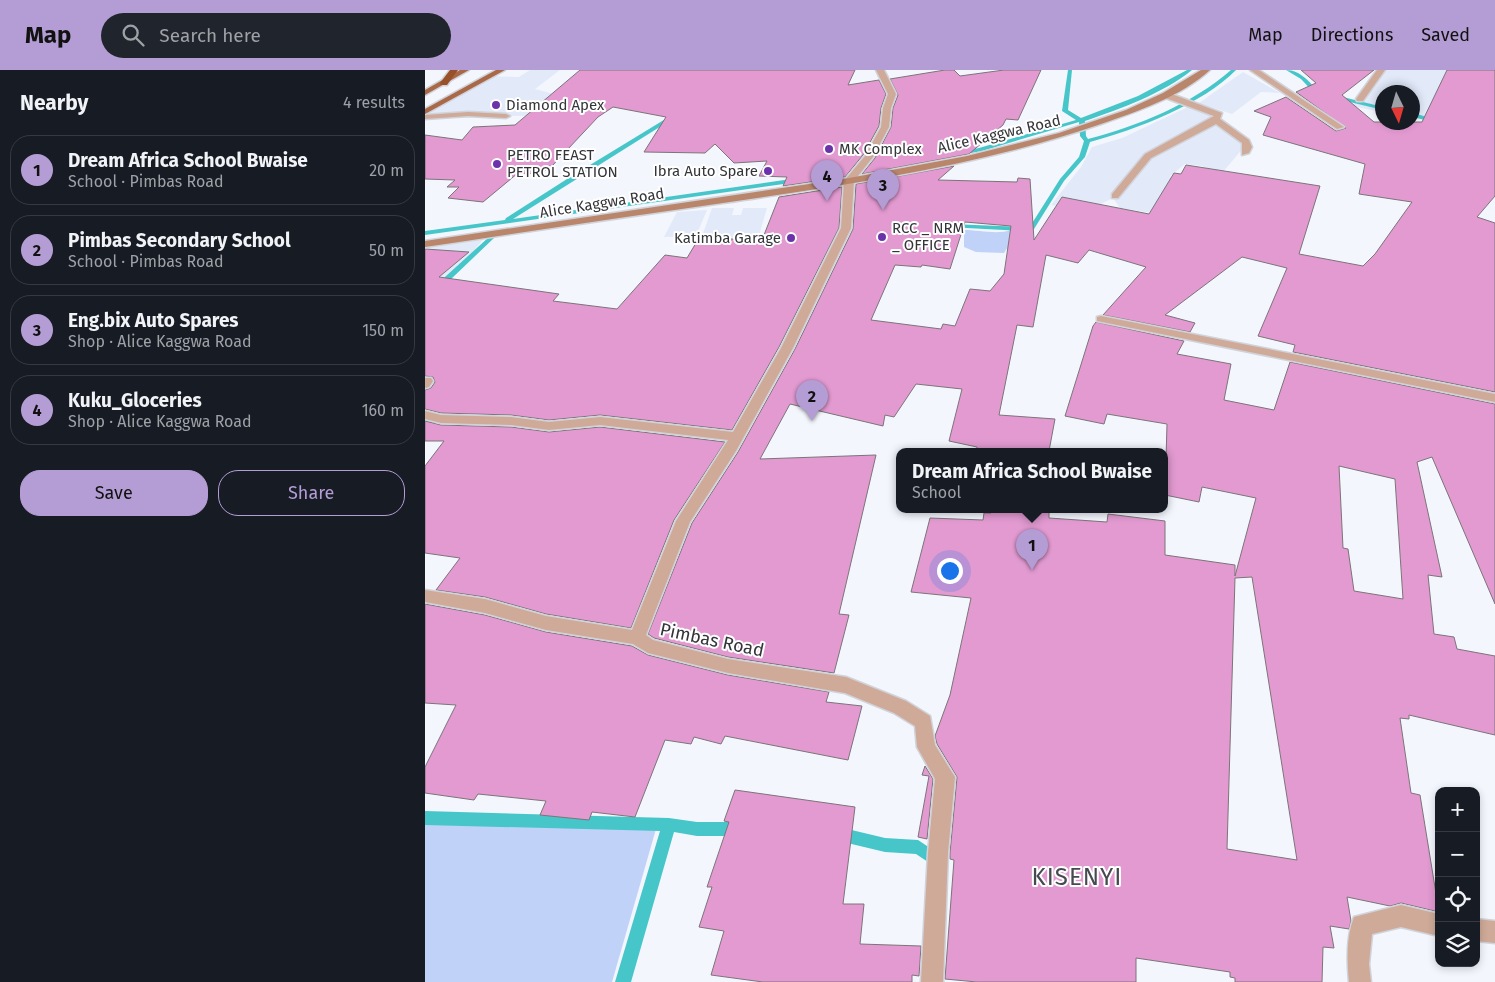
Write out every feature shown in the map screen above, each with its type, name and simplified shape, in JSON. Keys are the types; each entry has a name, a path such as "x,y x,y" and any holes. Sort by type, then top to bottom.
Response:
{"highway":[{"path":"444,82 453,70"}],"main road":[{"path":"425,93 465,70"},
{"path":"425,112 501,70"}],"street":[{"path":"849,181 869,157 885,127 887,108 892,94 880,70"},
{"name":"Alice Kaggwa Road","path":"425,244 849,181 967,159 1063,135 1096,124 1166,95 1206,70"},
{"path":"1254,70 1340,127"},
{"path":"1359,99 1381,70"},
{"path":"1115,196 1149,156 1217,120 1219,115 1215,112 1166,95"},
{"path":"425,117 468,114 506,116"},
{"path":"1217,120 1246,142 1248,147 1245,153"},
{"name":"Pimbas Road","path":"849,181 845,228 787,348 737,437 683,521 637,638 648,646 728,666 847,685 901,707 924,722 926,747 945,777 938,853 932,982"},
{"path":"1101,319 1495,398"},
{"path":"425,415 441,419 511,421 549,426 600,421 737,437"},
{"path":"425,596 485,606 546,623 637,638"},
{"path":"1360,982 1357,964 1362,925 1401,916 1435,925"},
{"path":"1480,930 1495,932"}],"shaded area":[{"path":"530,70 560,70 535,89 565,97 530,116 425,115 425,112 484,76 519,77"},
{"path":"1383,70 1495,70 1427,120 1420,118 1420,85 1375,85 1375,111 1352,106"},
{"path":"1243,72 1280,93 1261,92 1232,114 1199,103"},
{"path":"1188,107 1209,112 1213,117 1208,121 1230,134 1245,146 1221,174 1202,166 1185,164 1170,176 1177,187 1164,215 1120,208 1113,198 1084,212 1051,205 1081,167 1092,147 1122,138"},
{"path":"712,208 734,208 732,215 741,215 743,208 767,208 758,239 702,236"},
{"path":"707,210 696,236 664,237 677,212"},
{"path":"964,230 994,232 1011,230 1016,234 1004,253 976,252 964,247"},
{"path":"485,237 472,253 425,293 425,247"},
{"path":"658,822 612,982 425,982 425,825"}],"building":[{"path":"580,70 855,70 848,85 879,80 886,94 881,108 879,126 863,155 845,177 783,186 787,177 759,176 767,161 734,163 715,144 705,153 644,152 666,117 613,107 598,117 552,166 549,166 542,174 518,173 483,202 448,198 459,187 447,187 455,180 425,179 425,135 462,140 473,127 515,125"},
{"path":"954,70 960,76 1004,70 1041,70 1018,120 1006,119 1003,125 969,154 862,174 875,158 891,127 893,108 898,95 890,79"},
{"path":"1301,70 1374,70 1342,95 1375,122 1375,130 1420,130 1420,122 1422,122 1447,70 1495,70 1495,196 1477,217 1495,223 1495,392 1293,352 1295,345 1258,336 1287,268 1242,257 1165,315 1195,323 1190,332 1103,315 1146,267 1089,250 1078,263 1046,255 1033,327 1017,325 999,415 1055,419 1050,448 977,448 949,441 962,389 916,384 894,417 885,415 883,426 790,404 760,459 876,455 839,614 849,615 834,673 728,657 654,638 648,634 692,523 738,452 795,349 853,229 856,184 954,166 938,180 1017,182 1018,178 1030,179 1034,240 1062,197 1149,214 1174,173 1181,174 1186,165 1320,186 1299,254 1363,266 1375,254 1412,202 1359,194 1365,164 1263,135 1271,117 1254,111 1286,97 1336,131 1346,128 1296,92 1316,83","holes":["965,222 1011,226 1004,274 990,291 970,289 955,326 943,324 941,329 871,320 895,265 921,267 922,265 950,269"]},
{"path":"842,187 839,228 779,347 732,430 600,415 549,420 511,415 441,413 425,409 425,390 431,388 435,382 433,377 425,376 425,249 469,252 439,277 559,294 553,301 617,309 665,255 687,258 699,238 762,240 779,197"},
{"path":"1096,322 1184,341 1177,354 1231,364 1224,400 1274,410 1290,362 1495,404 1495,604 1432,457 1417,462 1442,577 1428,575 1434,634 1454,637 1457,649 1495,656 1495,735 1409,715 1409,719 1400,718 1411,793 1420,795 1435,887 1435,911 1401,903 1390,906 1347,897 1351,921 1349,929 1330,926 1334,948 1323,947 1322,982 1235,982 1235,978 1230,977 1230,972 1136,958 1136,982 977,982 945,979 954,860 950,859 950,853 957,777 937,744 935,736 950,695 971,598 911,592 930,518 983,520 984,513 1049,513 1049,518 1107,522 1108,514 1165,521 1165,555 1235,565 1235,576 1256,498 1202,487 1199,502 1168,496 1167,424 1107,414 1104,424 1065,416 1093,326","holes":["1339,466 1395,479 1403,599 1354,591 1348,549 1343,548","1252,577 1297,860 1227,849 1235,578"]},
{"path":"425,421 441,425 511,427 549,432 600,427 725,442 674,520 631,628 546,614 485,597 436,590 460,558 425,553 425,466 444,441 425,441"},
{"path":"425,604 485,615 546,632 632,646 648,655 728,675 829,692 826,702 862,706 848,760 725,736 721,744 694,737 691,744 665,740 635,817 592,812 589,820 540,815 546,801 478,794 474,800 425,793 425,767 456,705 425,703"},
{"path":"925,766 933,779 927,839 918,837 929,776 922,775"},
{"path":"735,790 855,807 843,904 864,904 860,944 921,946 919,976 912,975 912,982 763,982 711,975 724,931 699,927 712,887 707,887 729,822 724,821"}],"waterway":[{"path":"425,111 498,70"},
{"path":"1070,70 1065,111 1081,120"},
{"path":"1081,120 1166,85 1190,70"},
{"path":"1087,141 1122,131 1165,113 1206,92 1234,70"},
{"path":"1288,70 1303,78 1318,94"},
{"path":"1335,97 1375,107"},
{"path":"508,219 672,117"},
{"path":"1420,117 1436,121"},
{"path":"960,153 980,150 1081,120"},
{"path":"1081,120 1083,136 1087,141"},
{"path":"1027,236 1062,180 1082,157 1087,141"},
{"path":"425,233 798,180"},
{"path":"950,226 1023,229"},
{"path":"425,299 491,238"},
{"path":"425,421 446,420"},
{"path":"425,818 669,825"},
{"path":"623,982 669,825"},
{"path":"669,825 697,829 740,829"},
{"path":"839,834 885,845 918,847 937,861"}],"place":[{"name":"Diamond Apex","path":"496,105"},
{"name":"MK Complex","path":"829,149"},
{"name":"PETRO FEAST PETROL STATION","path":"497,164"},
{"name":"Ibra Auto Spare","path":"768,171"},
{"name":"Kuku_Gloceries","path":"827,201"},
{"name":"Eng.bix Auto Spares","path":"883,210"},
{"name":"RCC _ NRM _ OFFICE","path":"882,237"},
{"name":"Katimba Garage","path":"791,238"},
{"name":"Pimbas Secondary School","path":"812,421"},
{"name":"Dream Africa School Bwaise","path":"1032,570"}],"district":[{"name":"KISENYI","path":"1077,877"}]}
